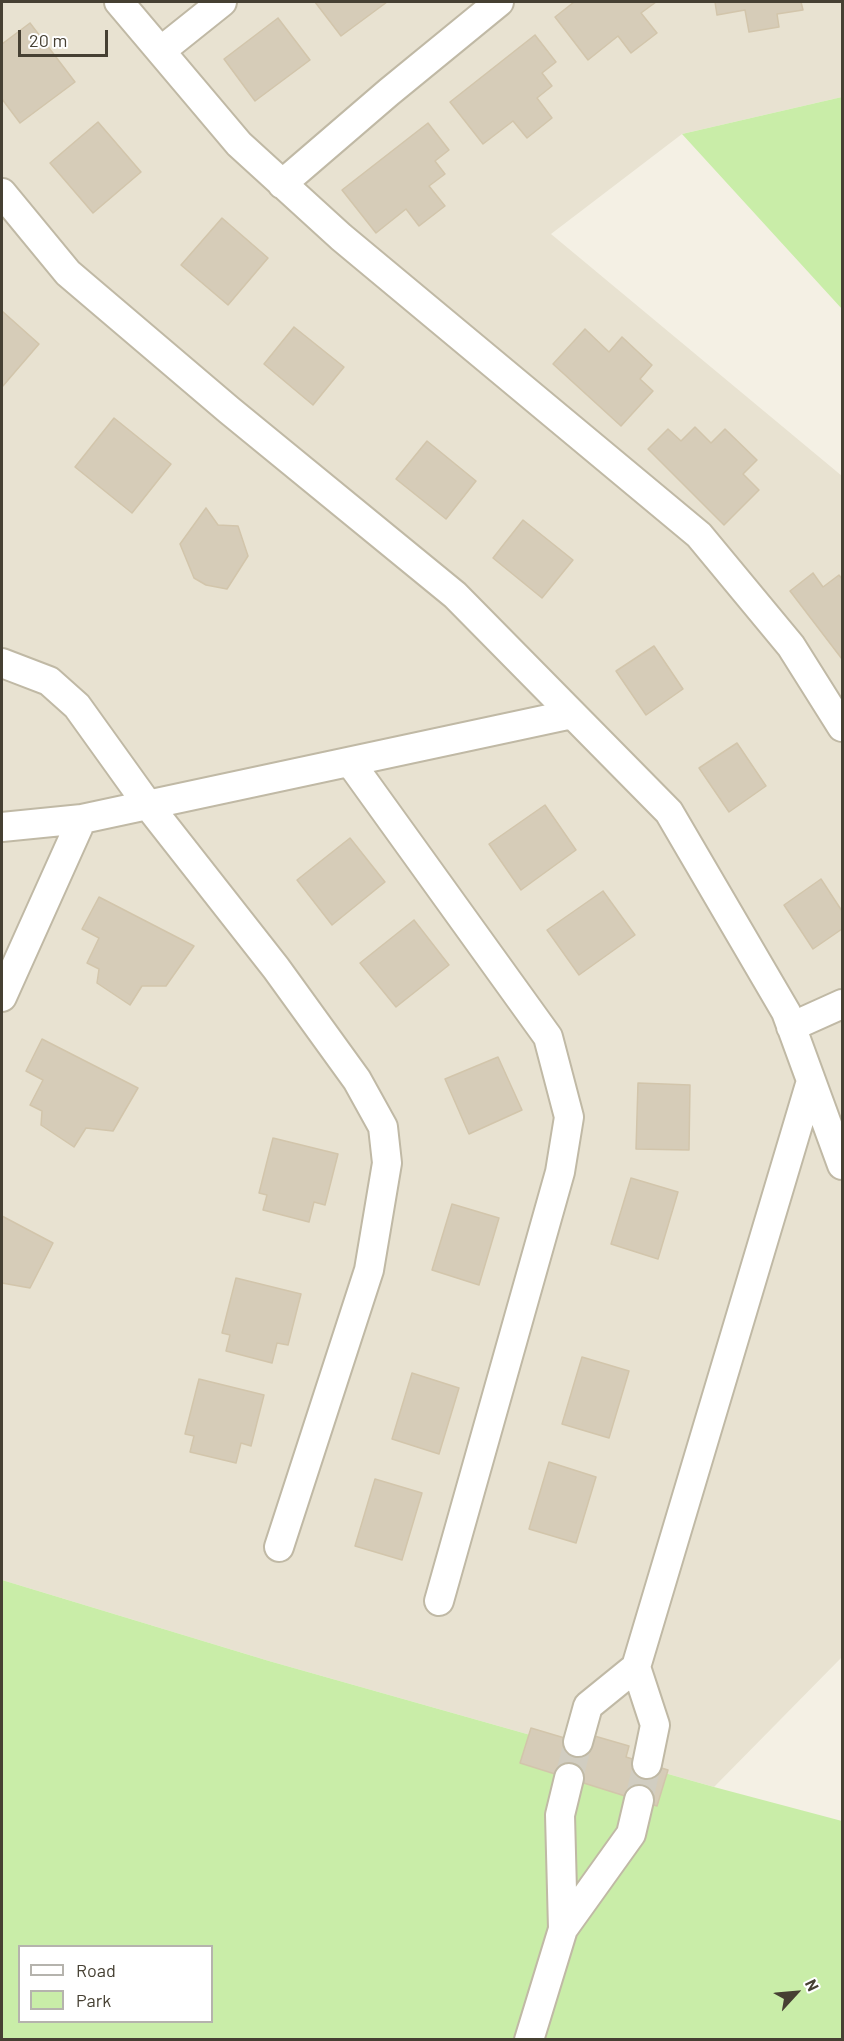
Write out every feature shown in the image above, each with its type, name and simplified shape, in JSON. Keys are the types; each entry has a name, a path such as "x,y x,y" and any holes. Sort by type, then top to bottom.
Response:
{"street":[{"path":"118,2 162,50 239,144 341,237 699,535 792,646 843,727"},
{"path":"162,50 222,2"},
{"path":"282,183 499,2"},
{"path":"2,193 68,273 454,595 669,812 780,1002 843,1166"},
{"path":"2,663 49,681 77,706 148,805 276,968 357,1080 383,1127 387,1163 369,1270 279,1547"},
{"path":"2,827 82,819 572,714"},
{"path":"350,762 548,1037 569,1117 560,1172 439,1601"},
{"path":"2,997 82,819"},
{"path":"791,1027 843,1004"},
{"path":"578,1742 588,1706 636,1667 811,1081"},
{"path":"636,1667 655,1725 647,1764"},
{"path":"529,2040 563,1929 561,1815 569,1778"},
{"path":"563,1929 631,1834 639,1800"}],"shaded area":[{"path":"2,2 842,2 842,97 682,134 551,234 842,476 842,1657 714,1787 269,1661 2,1580"}],"green space":[{"path":"842,97 842,309 682,134"},
{"path":"2,1580 269,1661 842,1821 842,2039 2,2039"}],"building":[{"path":"315,2 387,2 341,36"},
{"path":"574,2 656,2 641,13 657,33 631,53 618,36 588,60 555,17"},
{"path":"715,2 801,2 803,10 777,14 779,27 749,32 745,10 717,15"},
{"path":"278,18 310,60 255,101 224,59"},
{"path":"30,23 75,82 20,123 2,99 2,44"},
{"path":"535,35 556,62 542,73 552,86 537,98 552,118 527,138 513,121 483,144 450,102"},
{"path":"98,122 141,172 93,213 50,163"},
{"path":"428,123 449,150 435,161 445,174 429,186 445,206 419,226 406,209 376,233 342,190"},
{"path":"222,218 268,258 228,305 181,265"},
{"path":"2,311 39,344 2,387"},
{"path":"294,327 344,367 313,405 264,364"},
{"path":"585,329 609,352 622,337 652,365 640,379 653,391 621,426 553,364"},
{"path":"114,418 171,464 132,513 75,467"},
{"path":"695,427 711,443 725,429 757,460 743,474 759,490 724,525 648,449 668,429 681,441"},
{"path":"427,441 476,481 446,519 396,479"},
{"path":"206,508 218,525 238,526 248,556 227,589 206,585 194,578 180,544"},
{"path":"523,520 573,560 542,598 493,558"},
{"path":"813,573 823,587 839,575 842,579 842,659 790,591"},
{"path":"654,646 683,689 646,715 616,671"},
{"path":"737,743 766,786 729,812 699,768"},
{"path":"545,805 576,850 521,890 489,844"},
{"path":"350,838 385,882 332,925 297,880"},
{"path":"821,879 842,911 842,929 813,949 784,905"},
{"path":"603,891 635,935 579,975 547,930"},
{"path":"99,897 194,946 166,986 142,986 130,1005 97,983 99,969 87,963 99,938 82,929"},
{"path":"414,920 449,965 396,1007 360,963"},
{"path":"42,1039 138,1088 113,1131 86,1128 74,1147 41,1125 42,1111 30,1105 43,1080 26,1071"},
{"path":"498,1057 522,1110 469,1134 445,1079"},
{"path":"638,1083 690,1085 689,1150 636,1149"},
{"path":"273,1138 338,1154 325,1205 314,1202 309,1222 263,1210 267,1195 259,1193"},
{"path":"631,1178 678,1192 658,1259 611,1244"},
{"path":"452,1204 499,1218 479,1285 432,1270"},
{"path":"2,1216 53,1243 30,1288 2,1283"},
{"path":"236,1278 301,1294 288,1345 277,1343 272,1363 226,1351 230,1335 222,1333"},
{"path":"582,1357 629,1371 609,1438 562,1424"},
{"path":"412,1373 459,1388 439,1454 392,1439"},
{"path":"199,1379 264,1395 251,1446 241,1443 236,1463 190,1452 194,1436 185,1434"},
{"path":"549,1462 596,1477 576,1543 529,1529"},
{"path":"375,1479 422,1493 402,1560 355,1546"},
{"path":"531,1728 588,1745 591,1735 629,1746 626,1757 668,1770 657,1806 520,1763"}],"tunnel":[{"path":"569,1778 578,1742"},
{"path":"639,1800 647,1764"}]}
